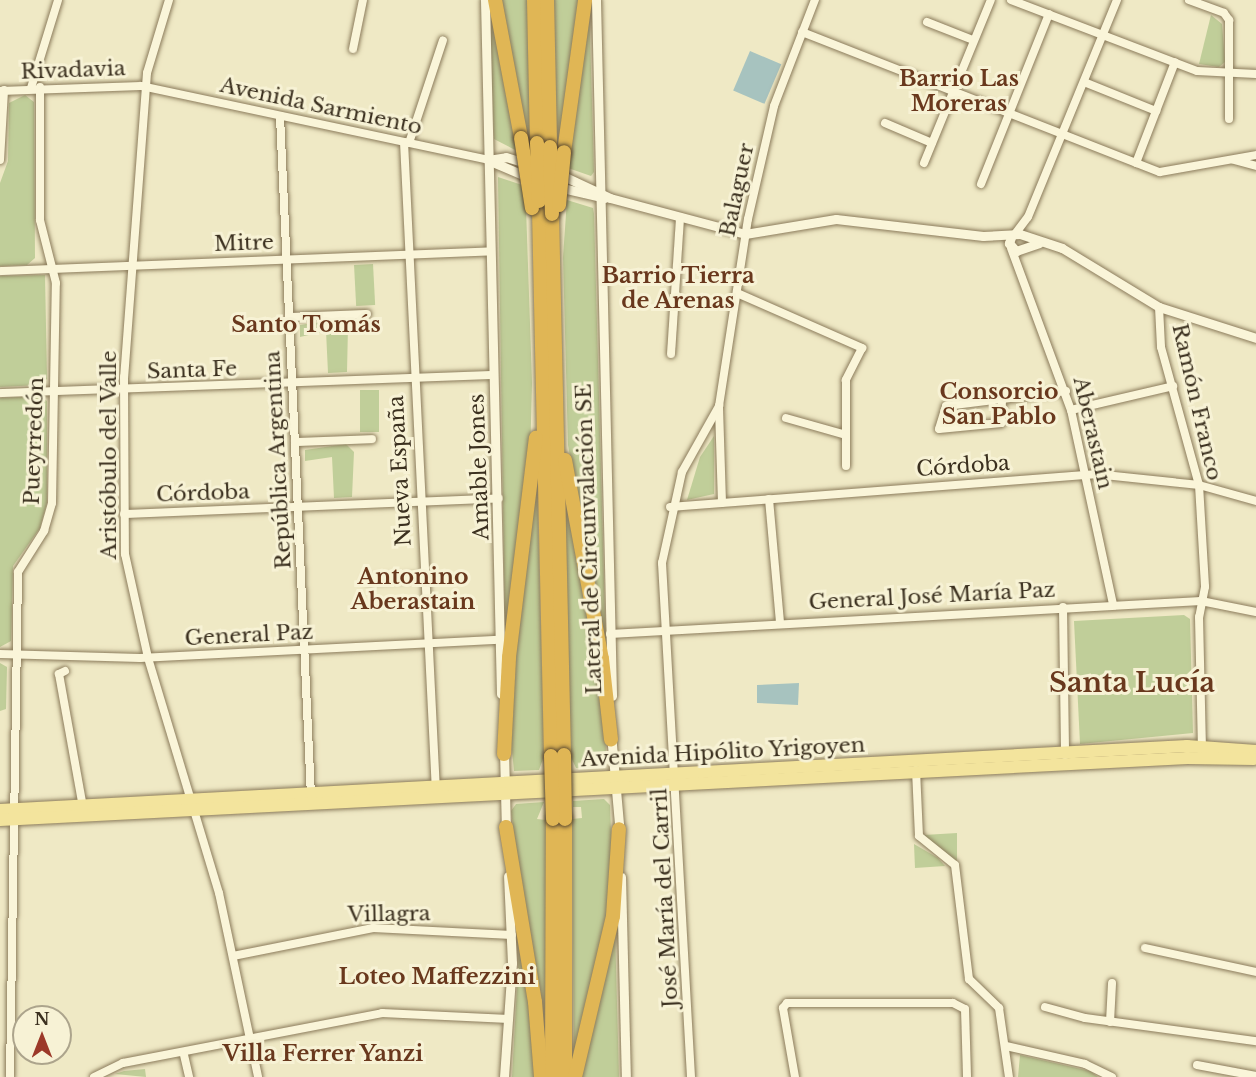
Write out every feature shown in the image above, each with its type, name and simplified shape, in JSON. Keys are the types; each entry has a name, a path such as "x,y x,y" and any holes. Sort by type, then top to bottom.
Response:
{"highway":[{"path":"495,0 521,138 545,212 553,284 557,756"},
{"path":"534,0 544,145"},
{"path":"547,0 542,371 557,756 565,1077"},
{"path":"545,212 564,152 585,0"},
{"path":"504,754 509,657 542,371"},
{"path":"555,387 611,739"},
{"path":"552,1077 559,819"},
{"path":"506,827 536,1013 541,1077"},
{"path":"575,1077 609,934 619,829"}],"main road":[{"name":"Avenida Hipólito Yrigoyen","path":"504,788 616,789 677,781 1065,759 1256,751"},
{"name":"Avenida Hipólito Yrigoyen","path":"1202,752 1256,759"},
{"name":"Avenida Hipólito Yrigoyen","path":"14,815 504,788 613,776 677,781"},
{"path":"0,810 14,815"},
{"path":"0,820 14,815"}],"street":[{"name":"Pueyrredón","path":"10,1077 19,568 44,531 52,506 54,390 52,269 39,220 35,87 57,0"},
{"name":"Aristóbulo del Valle","path":"169,0 147,87 123,390 125,554 148,658 193,805 233,956 258,1077"},
{"path":"354,49 363,0"},
{"name":"Amable Jones","path":"485,0 490,251 499,498 499,640 512,935 504,1077"},
{"name":"Lateral de Circunvalación SE","path":"596,0 611,739 619,829 626,1077"},
{"name":"Balaguer","path":"722,503 719,406 745,234 774,106 815,0"},
{"path":"924,163 991,0"},
{"path":"1011,0 1175,62 1232,74 1256,74"},
{"name":"Aberastain","path":"1024,274 1021,240 1028,217 1117,0"},
{"path":"1189,0 1206,3 1229,20 1232,74 1229,119"},
{"path":"981,183 1049,14"},
{"path":"927,22 973,40"},
{"path":"802,32 953,94 1171,174 1256,155"},
{"path":"406,143 443,40"},
{"path":"1136,163 1175,62"},
{"path":"1084,82 1156,111"},
{"name":"Rivadavia","path":"2,91 35,87 147,87"},
{"name":"Avenida Sarmiento","path":"147,87 488,160 610,198 745,234 843,219 1054,244 1160,306 1256,338"},
{"path":"0,160 2,91"},
{"name":"República Argentina","path":"280,116 311,798"},
{"path":"885,123 932,144"},
{"name":"Nueva España","path":"406,143 408,254 419,502 436,792"},
{"path":"1233,159 1256,166"},
{"path":"671,354 680,217"},
{"name":"Avenida Sarmiento","path":"983,236 1011,247"},
{"path":"1011,247 1021,240"},
{"name":"Aberastain","path":"1011,247 1024,274 1071,410 1113,605"},
{"name":"Mitre","path":"0,271 490,251"},
{"path":"737,293 862,348 846,380 846,466"},
{"name":"Ramón Franco","path":"1160,306 1158,327 1199,485 1205,587 1200,601 1202,752"},
{"path":"289,317 367,314"},
{"name":"Santa Fe","path":"0,393 494,375"},
{"path":"1071,410 1173,386"},
{"path":"1002,400 1001,423 939,429 946,406 1065,391"},
{"name":"José María del Carril","path":"691,1077 677,781 662,563 670,507 682,472 719,406"},
{"path":"786,418 846,435"},
{"path":"295,442 372,439"},
{"name":"Córdoba","path":"670,507 1085,474 1199,485 1256,501"},
{"name":"Córdoba","path":"124,514 499,498"},
{"path":"769,499 780,622"},
{"path":"369,580 423,577"},
{"name":"General José María Paz","path":"610,634 667,632 780,622 1200,601 1256,612"},
{"path":"1063,607 1065,759"},
{"name":"General Paz","path":"0,654 148,658 499,640"},
{"path":"65,671 59,674 83,811"},
{"path":"916,768 920,836 955,865 969,979 999,1008 1009,1077"},
{"name":"Villagra","path":"233,956 373,928 512,935"},
{"path":"1145,948 1256,972"},
{"path":"1110,1022 1112,983"},
{"path":"795,1077 783,1008 787,1003 953,1003 965,1009 967,1077"},
{"path":"1045,1007 1110,1022 1256,1041"},
{"path":"94,1077 123,1063 184,1055 382,1013 509,1019"},
{"path":"1006,1046 1085,1064 1112,1077"},
{"path":"184,1055 189,1077"},
{"path":"1197,1065 1256,1076"}],"green space":[{"path":"489,0 517,151 494,139"},
{"path":"498,0 528,0 532,182"},
{"path":"554,0 583,0 561,146 557,144"},
{"path":"589,0 594,172 591,176 568,168"},
{"path":"1211,15 1222,24 1225,62 1219,67 1199,64"},
{"path":"25,95 34,102 35,258 27,265 0,266 0,183 8,161 9,103"},
{"path":"498,177 522,185 526,207 532,383 530,458 505,634"},
{"path":"567,200 593,208 594,214 606,655 568,445 563,257"},
{"path":"373,264 375,305 356,306 354,265"},
{"path":"45,275 47,379 39,385 0,387 0,276"},
{"path":"340,319 348,327 347,372 328,373 326,331 300,337 300,325"},
{"path":"360,390 379,390 379,432 360,432"},
{"path":"41,396 47,401 47,503 40,528 13,566 11,641 0,647 0,398"},
{"path":"714,436 714,494 687,500 700,457"},
{"path":"346,444 354,452 352,497 334,498 332,457 305,461 305,450"},
{"path":"537,479 544,756 539,770 514,771 508,708"},
{"path":"564,479 605,709 606,758 600,767 576,768 570,755"},
{"path":"1184,615 1190,619 1193,733 1080,744 1074,621"},
{"path":"0,663 7,667 6,709 0,711"},
{"path":"604,799 610,805 613,887 574,1061 572,819 582,818 581,807 573,807 573,801"},
{"path":"544,802 537,819 546,820 546,1067 511,811 516,804"},
{"path":"957,833 957,860 953,861 924,835"},
{"path":"914,844 938,858 945,866 915,868"},
{"path":"615,930 619,1077 580,1077"},
{"path":"519,950 530,1005 536,1077 512,1077"},
{"path":"1020,1055 1090,1071 1098,1077 1018,1077"},
{"path":"145,1069 146,1077 115,1074 124,1071"}],"water":[{"path":"750,51 781,64 764,104 733,91"},
{"path":"799,683 798,705 757,703 757,685"}],"district":[{"name":"Barrio Las Moreras","path":"959,90"},
{"name":"Barrio Tierra de Arenas","path":"678,288"},
{"name":"Santo Tomás","path":"306,325"},
{"name":"Consorcio San Pablo","path":"999,404"},
{"name":"Antonino Aberastain","path":"413,588"},
{"name":"Santa Lucía","path":"1132,683"},
{"name":"Loteo Maffezzini","path":"437,977"},
{"name":"Villa Ferrer Yanzi","path":"323,1054"}]}
